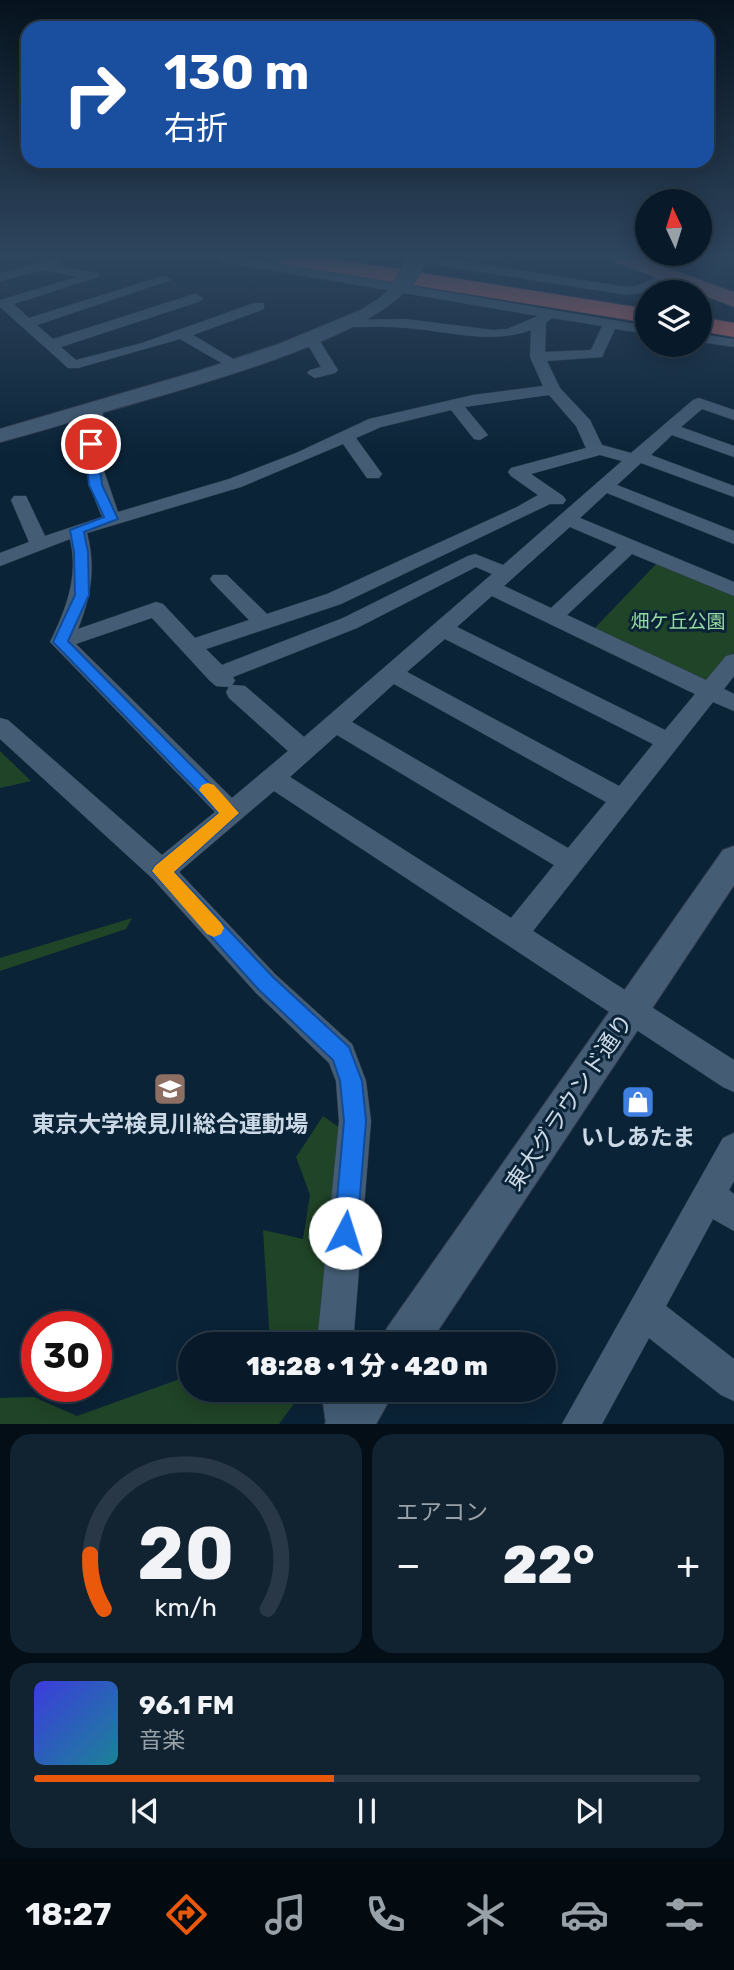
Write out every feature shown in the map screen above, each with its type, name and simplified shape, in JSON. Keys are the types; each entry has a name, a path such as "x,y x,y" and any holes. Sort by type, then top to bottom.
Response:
{"highway":[{"path":"712,326 734,330"}],"street":[{"path":"29,324 73,365 115,355 210,324"},
{"path":"51,345 114,324"},
{"path":"0,436 237,366 343,324"},
{"path":"417,324 493,334 509,332 527,324"},
{"path":"542,324 538,357 553,390 584,424 596,451"},
{"path":"538,357 597,354 610,324"},
{"path":"613,324 635,328"},
{"path":"181,334 237,366"},
{"path":"311,338 330,370 315,373"},
{"path":"712,340 734,343"},
{"path":"0,560 76,530 235,483 302,457 384,420 454,404 553,390"},
{"path":"162,871 336,723 699,402 734,415"},
{"path":"454,404 480,436"},
{"path":"96,408 91,462 95,485 111,519"},
{"path":"670,429 734,452"},
{"path":"346,436 373,474"},
{"path":"190,647 334,599 553,498 517,472 596,451 636,458 734,492"},
{"path":"605,486 734,538"},
{"path":"20,500 39,544"},
{"path":"568,519 734,590"},
{"path":"61,642 82,595 81,552 76,530"},
{"path":"554,616 629,546"},
{"path":"226,683 475,560 498,580 554,616 734,703"},
{"path":"220,579 265,624"},
{"path":"61,642 156,609 226,683 303,750"},
{"path":"441,628 668,743"},
{"path":"61,642 231,813"},
{"path":"514,933 734,661"},
{"path":"391,673 624,800"},
{"path":"336,723 572,863"},
{"path":"0,726 162,871 266,984 332,1042 347,1067 354,1097 355,1121 336,1332"},
{"path":"273,778 734,1077"},
{"name":"東大グラウンド通り","path":"411,1332 734,859"},
{"path":"581,1424 645,1312 722,1205 734,1149"},
{"path":"645,1312 734,1382"},
{"path":"342,1402 347,1424"},
{"path":"347,1424 363,1402"}],"green space":[{"name":"畑ケ丘公園","path":"657,563 734,594 734,652 713,680 697,681 593,630"},
{"path":"0,751 31,781 0,788"},
{"path":"132,918 126,929 0,971 0,958"},
{"path":"323,1116 340,1128 322,1332 269,1332 263,1230 303,1239 310,1195 296,1157"},
{"path":"177,1380 178,1402 295,1402 279,1424 0,1424 0,1398 21,1397 21,1402 45,1402 77,1416"}],"slow traffic":[{"path":"208,790 231,813 162,871 214,928"}],"place":[{"name":"東京大学検見川総合運動場","path":"170,1089"},
{"name":"いしあたま","path":"638,1102"}],"route":[{"path":"91,444 95,485 111,519 76,530 81,552 82,595 61,642 231,813 162,871 266,984 332,1042 341,1054 351,1081 355,1121 345,1233"}]}
